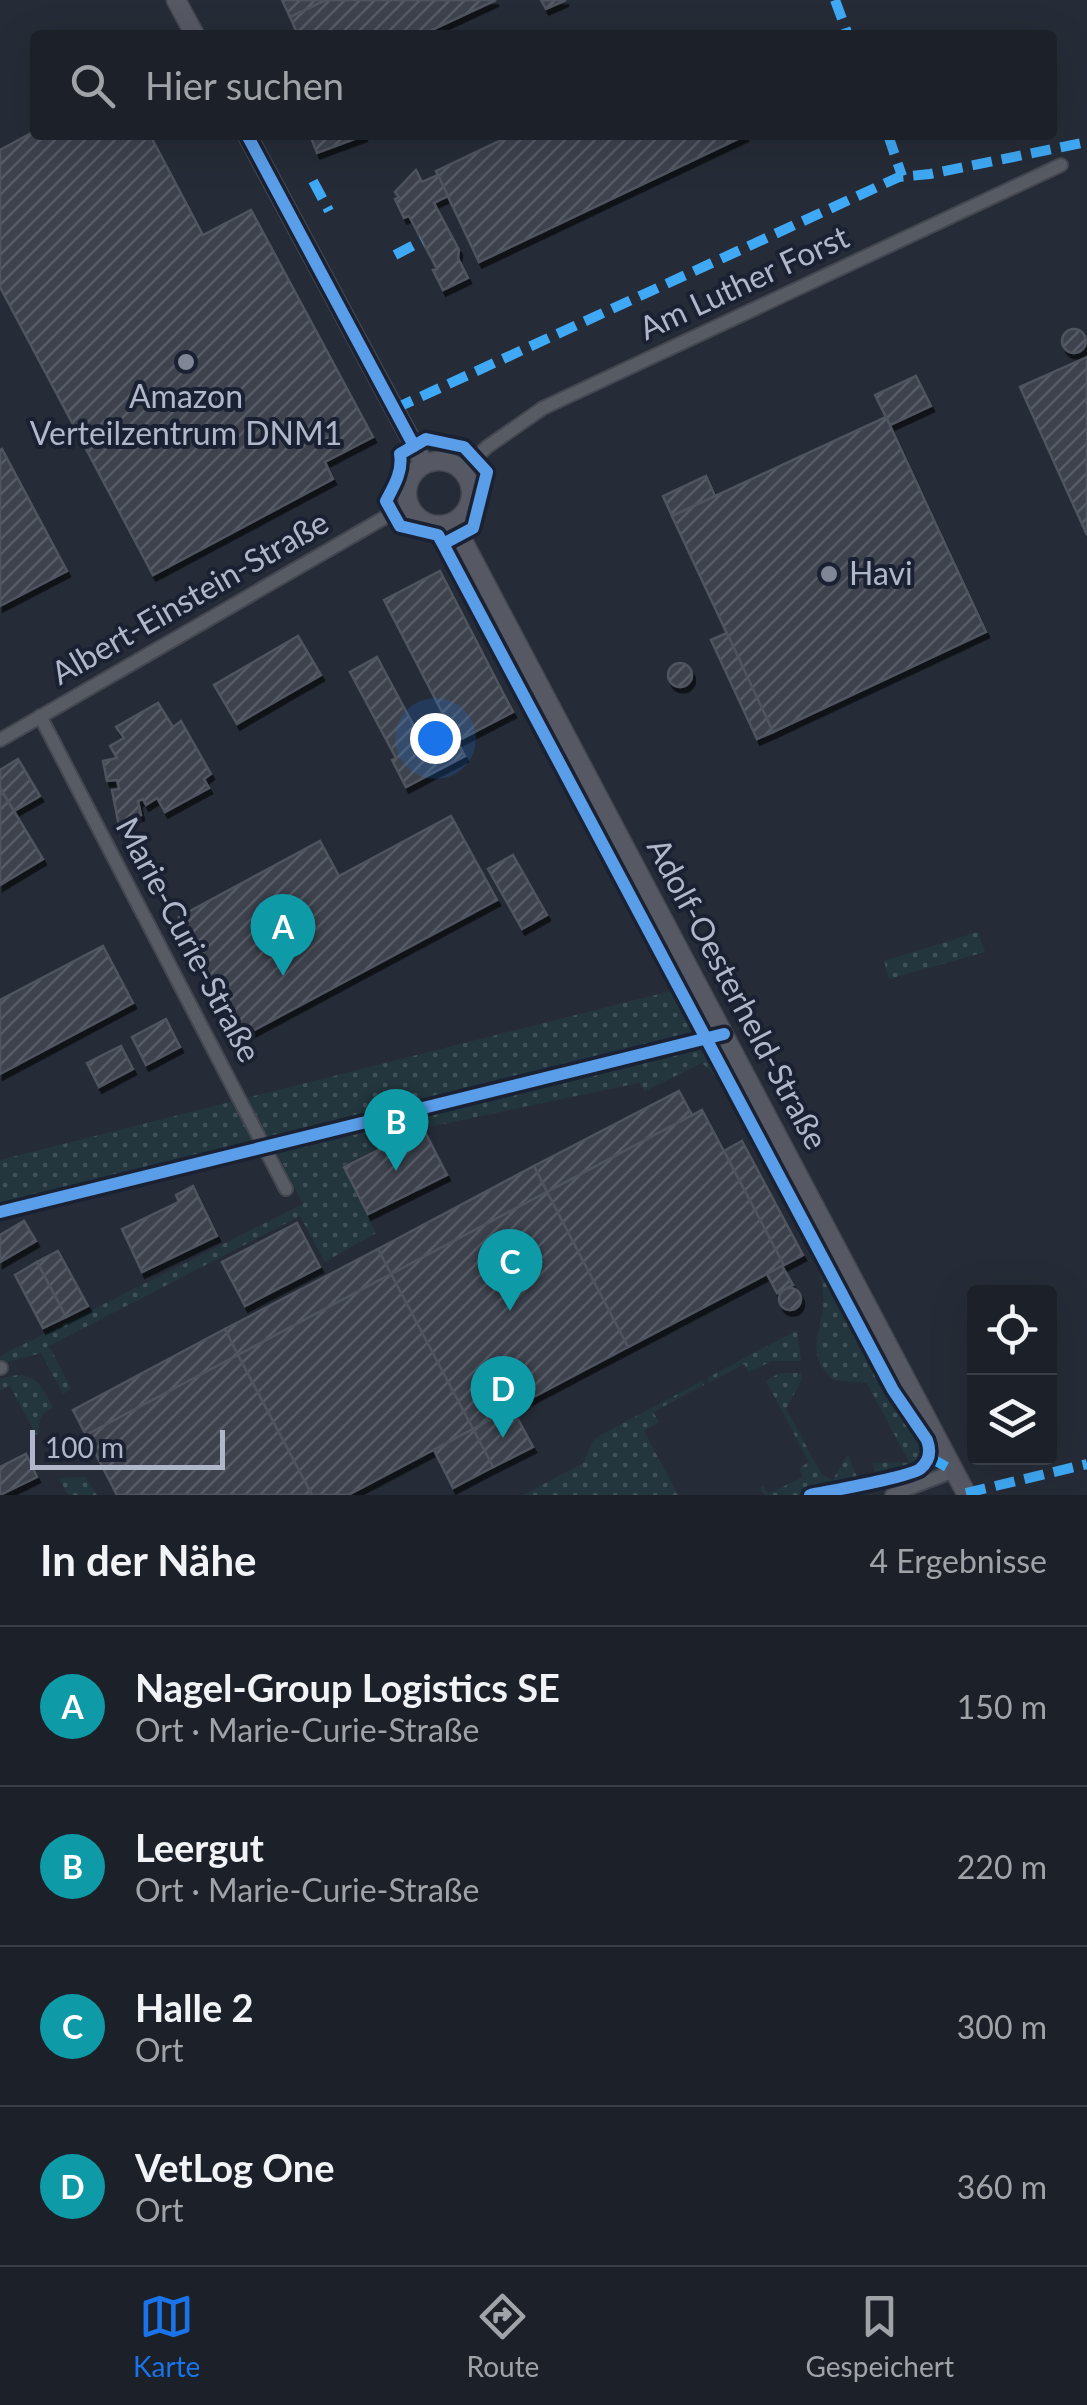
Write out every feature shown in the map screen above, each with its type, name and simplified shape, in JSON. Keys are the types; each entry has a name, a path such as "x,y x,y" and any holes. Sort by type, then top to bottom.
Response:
{"street":[{"path":"176,0 191,30"},
{"path":"250,140 424,464"},
{"name":"Am Luther Forst","path":"462,470 542,408 1061,164"},
{"path":"439,460 462,470 471,488 470,498 468,508 453,522 428,524 413,512 408,504 407,486 412,474 424,464 439,460"},
{"name":"Albert-Einstein-Straße","path":"0,740 408,504"},
{"name":"Adolf-Oesterheld-Straße","path":"453,522 967,1495"},
{"name":"Marie-Curie-Straße","path":"40,716 286,1189"},
{"path":"892,1495 954,1471"}],"shaded area":[{"path":"978,932 985,952 889,979 884,961"},
{"path":"675,990 700,1035 274,1141 258,1155 0,1219 0,1160"},
{"path":"705,1043 890,1391 928,1446 922,1463 910,1472 877,1481 872,1463 909,1462 867,1383 834,1380 820,1363 816,1346 823,1297 818,1267 720,1080 702,1063 645,1091 639,1083 414,1130 342,1166 376,1233 325,1262 300,1216 49,1346 71,1389 63,1394 41,1353 0,1364 0,1356 303,1204 275,1148"},
{"path":"797,1330 801,1361 772,1361 749,1372 744,1364 709,1383 707,1378"},
{"path":"780,1373 801,1373 802,1379 786,1409 822,1475 833,1480 848,1454 859,1482 800,1495 764,1495 760,1488 763,1486 768,1494 803,1477 799,1468 809,1462 766,1381"},
{"path":"17,1375 35,1381 53,1407 41,1418 40,1433 36,1435 10,1386 0,1391 0,1379"},
{"path":"702,1381 704,1385 653,1412 659,1422 644,1431 678,1495 523,1495 583,1463 599,1436"},
{"path":"85,1477 97,1495 68,1495 59,1478"}],"building":[{"path":"282,0 326,0 290,17"},
{"path":"326,0 496,0 432,30 296,30 290,17"},
{"path":"541,0 566,0 546,9"},
{"name":"Amazon Verteilzentrum DNM1","path":"30,134 30,140 153,140 203,235 251,210 373,437 325,462 333,479 153,575 0,287 0,150"},
{"path":"312,140 352,140 317,153"},
{"path":"501,140 735,140 479,262 436,171"},
{"path":"416,170 422,182 438,175 448,196 434,203 459,250 458,258 468,278 443,290 433,270 437,269 409,216 404,218 395,199 399,197 395,192"},
{"path":"1074,329 1083,332 1083,350 1074,353 1065,350 1062,341 1065,332"},
{"path":"1087,357 1087,535 1020,387"},
{"path":"916,376 931,406 890,425 875,395"},
{"name":"Havi","path":"886,417 986,632 773,732 672,516"},
{"path":"0,450 67,571 0,606"},
{"path":"706,476 715,496 672,516 663,496"},
{"path":"440,571 513,712 457,741 384,600"},
{"path":"727,633 773,732 757,739 711,640"},
{"path":"298,636 321,675 237,724 214,685"},
{"path":"377,657 423,743 450,729 465,756 406,787 392,760 396,758 350,672"},
{"path":"680,663 689,666 689,684 680,687 671,684 668,675 671,666"},
{"path":"158,703 173,727 181,721 211,774 204,779 209,788 165,812 157,798 146,805 143,799 138,801 141,815 129,818 130,824 119,826 112,790 119,789 117,780 107,781 103,761 117,758 110,746 124,738 116,727"},
{"path":"18,759 40,796 14,811 0,788 0,770"},
{"path":"0,788 43,859 0,885"},
{"path":"451,816 497,900 243,1036 179,917 320,841 339,876"},
{"path":"513,855 547,915 522,929 488,869"},
{"path":"103,946 133,1003 0,1074 0,1000"},
{"path":"166,1019 180,1047 146,1065 132,1037"},
{"path":"121,1046 133,1069 99,1087 87,1063"},
{"path":"679,1091 692,1115 547,1192 534,1166"},
{"path":"702,1110 784,1265 628,1347 547,1192"},
{"path":"423,1128 447,1175 368,1214 344,1167"},
{"path":"742,1141 803,1255 784,1265 724,1151"},
{"path":"534,1166 547,1192 391,1274 378,1249"},
{"path":"193,1186 217,1236 142,1272 122,1229 179,1202 176,1195"},
{"path":"547,1192 628,1347 473,1429 391,1274"},
{"path":"24,1221 36,1241 0,1262 0,1235"},
{"path":"297,1223 320,1267 245,1306 222,1262"},
{"path":"378,1249 391,1274 238,1355 225,1329"},
{"path":"58,1251 88,1306 66,1317 37,1262"},
{"path":"37,1262 66,1317 43,1328 15,1275"},
{"path":"782,1266 793,1285 777,1293 767,1274"},
{"path":"391,1274 473,1429 348,1495 312,1495 238,1355"},
{"path":"790,1288 798,1291 798,1307 790,1310 782,1307 779,1299 782,1291"},
{"path":"225,1329 238,1355 86,1435 73,1410"},
{"path":"238,1355 312,1495 117,1495 86,1435"},
{"path":"512,1408 533,1447 493,1467 473,1429"},
{"path":"473,1429 493,1467 453,1488 434,1450"},
{"path":"26,1454 37,1477 0,1495 0,1467"}],"marked path":[{"path":"835,0 846,30"},
{"path":"890,140 902,176"},
{"path":"394,409 899,177 1087,142"},
{"path":"313,181 329,211"},
{"path":"395,255 422,241"},
{"path":"929,1457 954,1471"},
{"path":"966,1493 1087,1464"}],"cycle path":[{"path":"250,140 414,446"},
{"path":"443,544 473,528 487,472 464,447 426,439 400,454 399,472 386,501 400,526 438,535 893,1390 927,1440 929,1456 920,1469 810,1495"},
{"path":"0,1212 724,1034"}],"place":[{"name":"Amazon Verteilzentrum DNM1","path":"186,362"},
{"name":"Havi","path":"829,574"},
{"name":"Nagel-Group Logistics SE","path":"283,976"},
{"name":"Leergut","path":"396,1171"},
{"name":"Halle 2","path":"510,1311"},
{"name":"VetLog One","path":"503,1438"}]}
